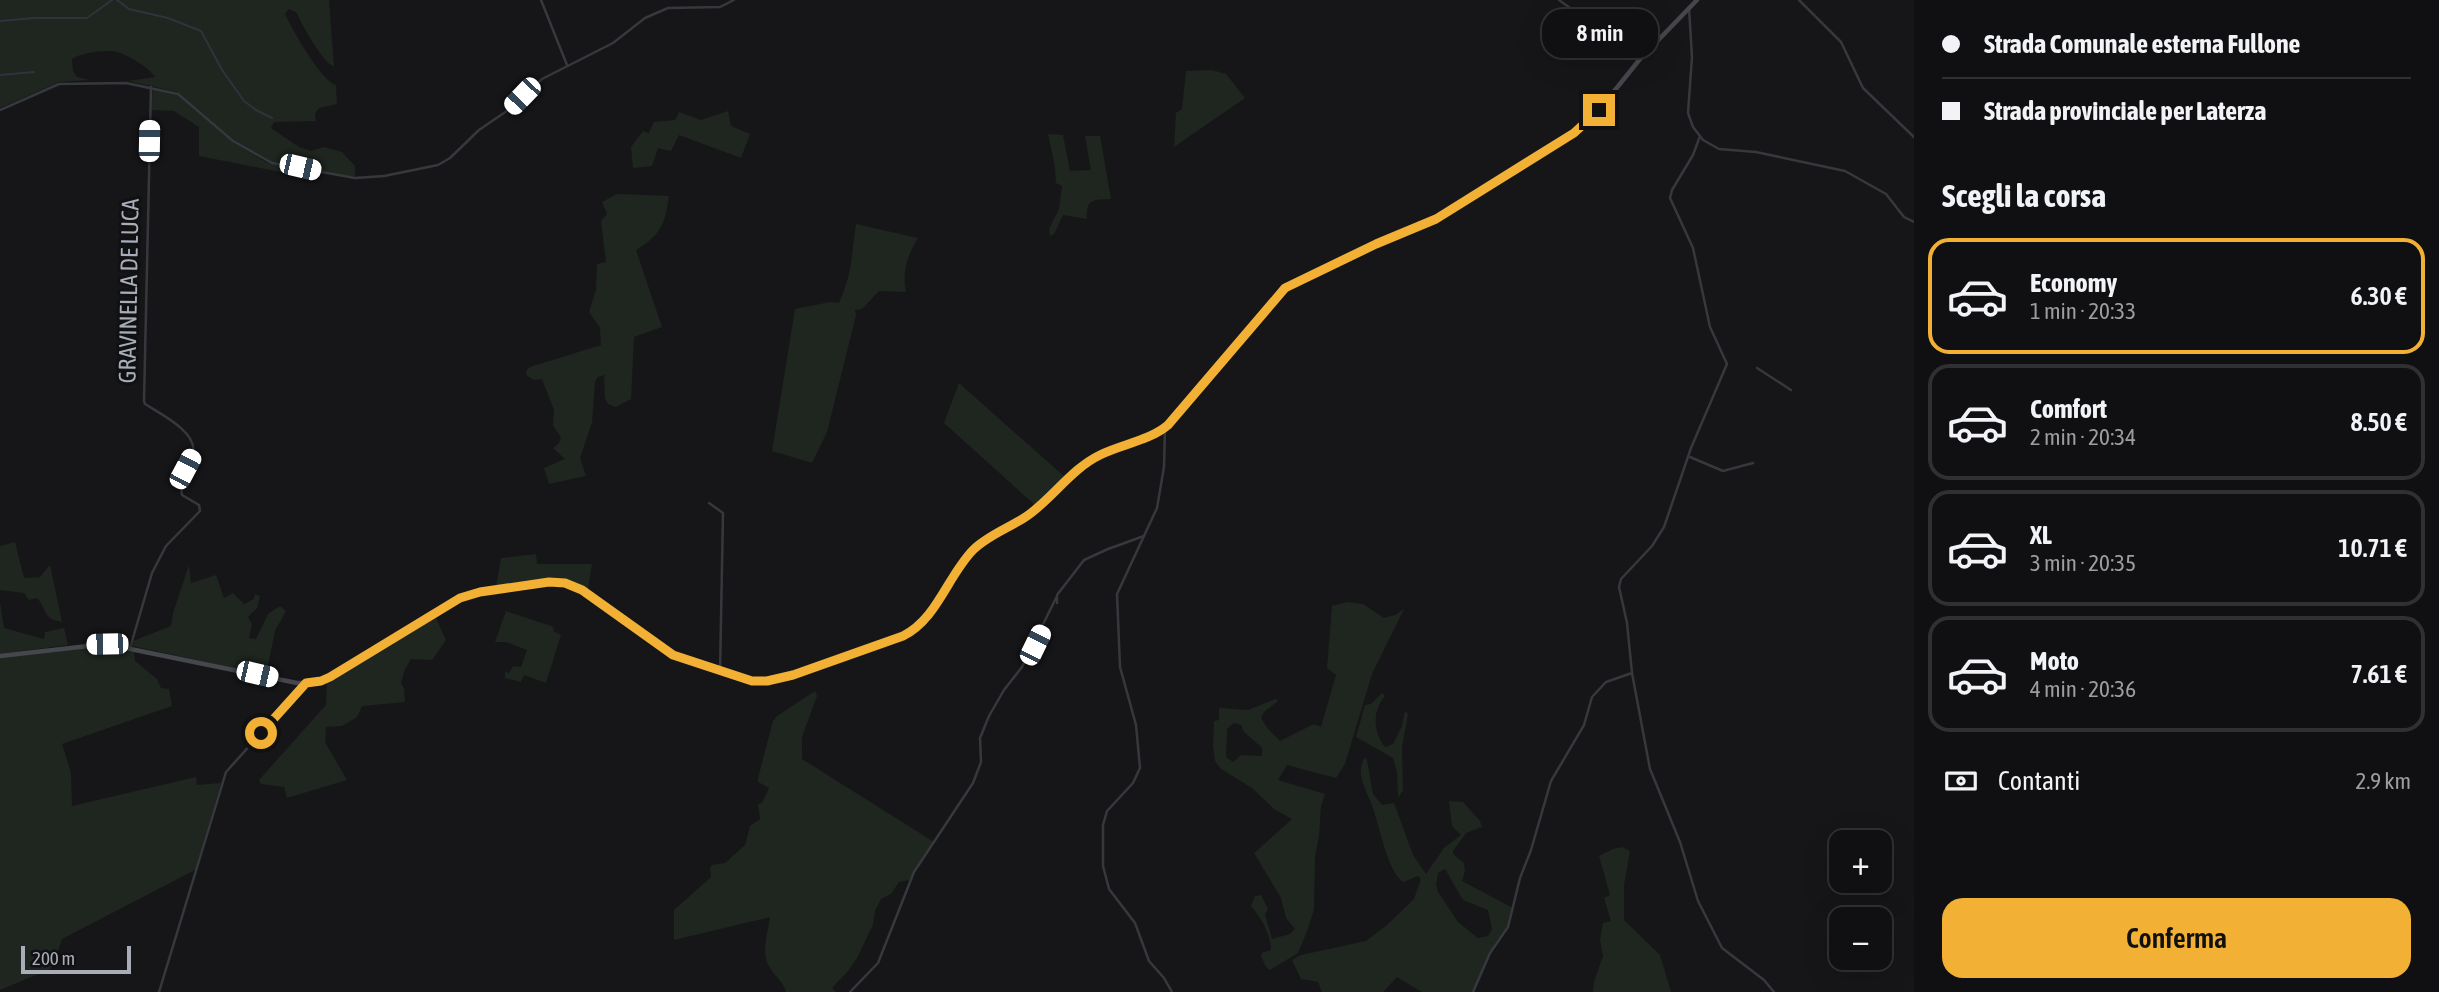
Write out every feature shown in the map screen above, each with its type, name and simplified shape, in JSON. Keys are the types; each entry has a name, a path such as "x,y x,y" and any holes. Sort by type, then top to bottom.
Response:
{"main road":[{"path":"0,656 92,644 130,648 306,683 321,681 460,598 480,592 549,582 573,585 673,655 752,681 778,679 911,632 928,615 965,559 979,545 1027,516 1094,458 1165,428 1285,288 1436,219 1566,138 1599,110 1640,59 1697,0"}],"street":[{"path":"541,0 566,65"},
{"path":"0,110 45,88 69,82 126,83 178,94 233,141 266,161 355,178 384,176 445,162 468,139 511,108 530,88 551,73 613,43 645,18 676,7 720,7 734,0"},
{"path":"1559,0 1640,59"},
{"path":"1799,0 1841,42 1863,88 1914,137"},
{"path":"1689,8 1692,57 1688,113 1691,123 1706,143 1719,149 1756,152 1845,172 1886,194 1904,217 1914,222"},
{"name":"GRAVINELLA DE LUCA","path":"130,648 152,573 166,546 200,511 199,505 182,495 180,488 193,446 180,426 144,401 150,88"},
{"path":"1700,136 1670,198 1693,248 1710,327 1727,364 1711,399 1664,527 1652,546 1622,576 1620,596 1628,623 1632,673 1650,769 1680,842 1698,901 1722,948 1764,980 1774,992"},
{"path":"1757,368 1770,379 1791,390"},
{"path":"1165,428 1160,497 1118,589 1116,603 1120,667 1136,725 1140,768 1133,783 1107,811 1103,825 1102,866 1109,889 1135,923 1149,961 1172,992"},
{"path":"1689,456 1723,471 1753,463"},
{"path":"709,503 723,513 720,672"},
{"path":"850,992 878,963 915,872 973,783 981,762 980,738 989,716 1004,690 1023,667 1056,600 1084,560 1144,536"},
{"path":"1473,992 1490,953 1508,927 1520,878 1551,781 1584,725 1592,696 1606,682 1632,673"},
{"path":"159,992 226,772 306,683"}],"shaded area":[{"path":"0,0 329,0 334,67 318,51 297,13 289,9 285,14 315,65 336,85 337,104 319,108 315,114 316,121 274,122 271,128 299,147 311,151 324,147 342,152 355,166 355,176 274,163 235,141 177,92 128,81 155,77 138,62 117,52 94,52 72,59 73,71 77,77 90,80 59,82 0,108"},
{"path":"1212,70 1226,74 1245,98 1174,147 1176,113 1182,109 1186,71"},
{"path":"153,89 176,94 234,143 266,162 289,168 285,173 199,156 199,127 174,111 151,110"},
{"path":"728,111 731,126 750,134 741,158 679,135 671,151 658,148 652,166 633,168 631,147 643,131 649,133 654,122 675,120 679,112 701,120"},
{"path":"1048,134 1063,135 1070,171 1091,170 1085,136 1100,136 1111,199 1089,204 1087,219 1063,215 1054,234 1050,236 1049,229 1059,209 1062,186 1056,183"},
{"path":"617,194 669,196 660,228 636,250 662,327 634,337 631,399 616,407 608,404 605,398 604,375 598,377 595,382 592,422 580,458 586,476 549,484 544,468 565,459 553,448 561,437 553,426 554,410 542,379 534,380 527,376 526,371 530,367 601,345 600,328 589,312 596,290 597,264 606,262 601,221 607,214 602,202"},
{"path":"856,224 918,238 906,264 906,292 879,291 862,309 855,310 827,432 812,463 772,451 795,309 830,302 839,303 849,273"},
{"path":"959,383 1066,478 1036,506 944,423"},
{"path":"15,542 24,578 40,577 50,565 62,622 51,619 37,598 29,600 24,593 0,590 0,546"},
{"path":"536,554 537,564 592,564 588,590 554,580 496,587 501,558"},
{"path":"189,565 191,583 216,575 224,598 233,593 244,604 254,599 255,594 260,596 257,608 248,617 252,624 249,638 256,639 268,614 280,606 286,611 275,631 266,675 132,646 133,641 171,626"},
{"path":"0,602 4,628 44,639 45,632 64,628 68,645 0,654"},
{"path":"1348,602 1363,604 1384,618 1404,609 1372,674 1345,764 1336,778 1287,765 1278,780 1325,794 1315,857 1314,909 1308,929 1298,953 1270,970 1261,956 1271,950 1271,944 1265,926 1251,906 1255,896 1261,895 1268,909 1265,914 1272,939 1290,934 1295,929 1286,918 1281,898 1254,853 1292,819 1274,809 1252,788 1221,769 1215,761 1214,721 1219,720 1219,708 1248,710 1276,699 1278,701 1264,712 1261,718 1280,741 1314,724 1321,727 1336,675 1327,668 1332,606","holes":["1234,723 1241,725 1244,732 1262,748 1262,756 1241,755 1233,762 1226,757 1227,729"]},
{"path":"506,611 551,626 553,631 561,635 546,683 524,675 521,682 505,678 505,672 509,673 513,666 521,667 527,650 506,642 495,642"},
{"path":"435,616 446,640 432,660 411,659 401,683 405,702 362,706 357,717 342,726 326,727 325,742 347,780 287,798 284,787 261,784 259,780 326,705 327,681"},
{"path":"100,645 134,652 135,661 157,679 161,688 169,689 172,706 62,744 71,773 72,806 196,777 197,785 221,783 195,870 62,939 50,969 0,990 0,657"},
{"path":"815,691 817,696 802,737 802,759 934,842 910,880 899,882 891,894 881,899 875,911 873,925 857,958 832,988 836,992 786,992 767,962 766,943 770,917 674,940 674,910 711,877 712,865 725,863 745,845 750,826 760,819 758,804 762,803 769,788 758,782 758,778 773,721"},
{"path":"1382,693 1385,696 1376,715 1376,728 1385,747 1393,744 1402,726 1405,711 1408,714 1402,747 1403,791 1398,797 1397,772 1393,758 1356,737 1365,705 1371,704"},
{"path":"1364,758 1367,760 1373,794 1382,805 1394,803 1413,855 1426,874 1444,848 1461,835 1452,826 1449,801 1463,802 1480,821 1482,827 1466,833 1453,851 1464,863 1462,881 1513,908 1506,929 1495,943 1472,992 1422,992 1397,977 1383,992 1322,992 1318,982 1301,979 1292,960 1301,955 1366,941 1414,899 1421,879 1418,876 1403,882 1393,869 1362,780","holes":["1445,869 1463,900 1488,910 1492,929 1488,936 1478,938 1458,922 1438,892 1438,873"]},
{"path":"1622,847 1630,851 1624,885 1624,920 1660,955 1671,992 1593,992 1603,956 1600,940 1603,923 1611,921 1604,898 1610,895 1599,856"}],"waterway":[{"path":"0,21 87,18 112,0"},
{"path":"117,0 129,9 168,18 201,31 222,70 244,101 272,118"},
{"path":"0,75 34,72"}],"route":[{"path":"261,733 306,683 330,677 460,598 505,587 556,581 573,585 673,655 752,681 767,681 793,675 903,636 915,629 928,615 965,559 984,541 1027,516 1094,458 1148,437 1168,425 1285,288 1376,244 1436,219 1574,133 1599,110"}]}
